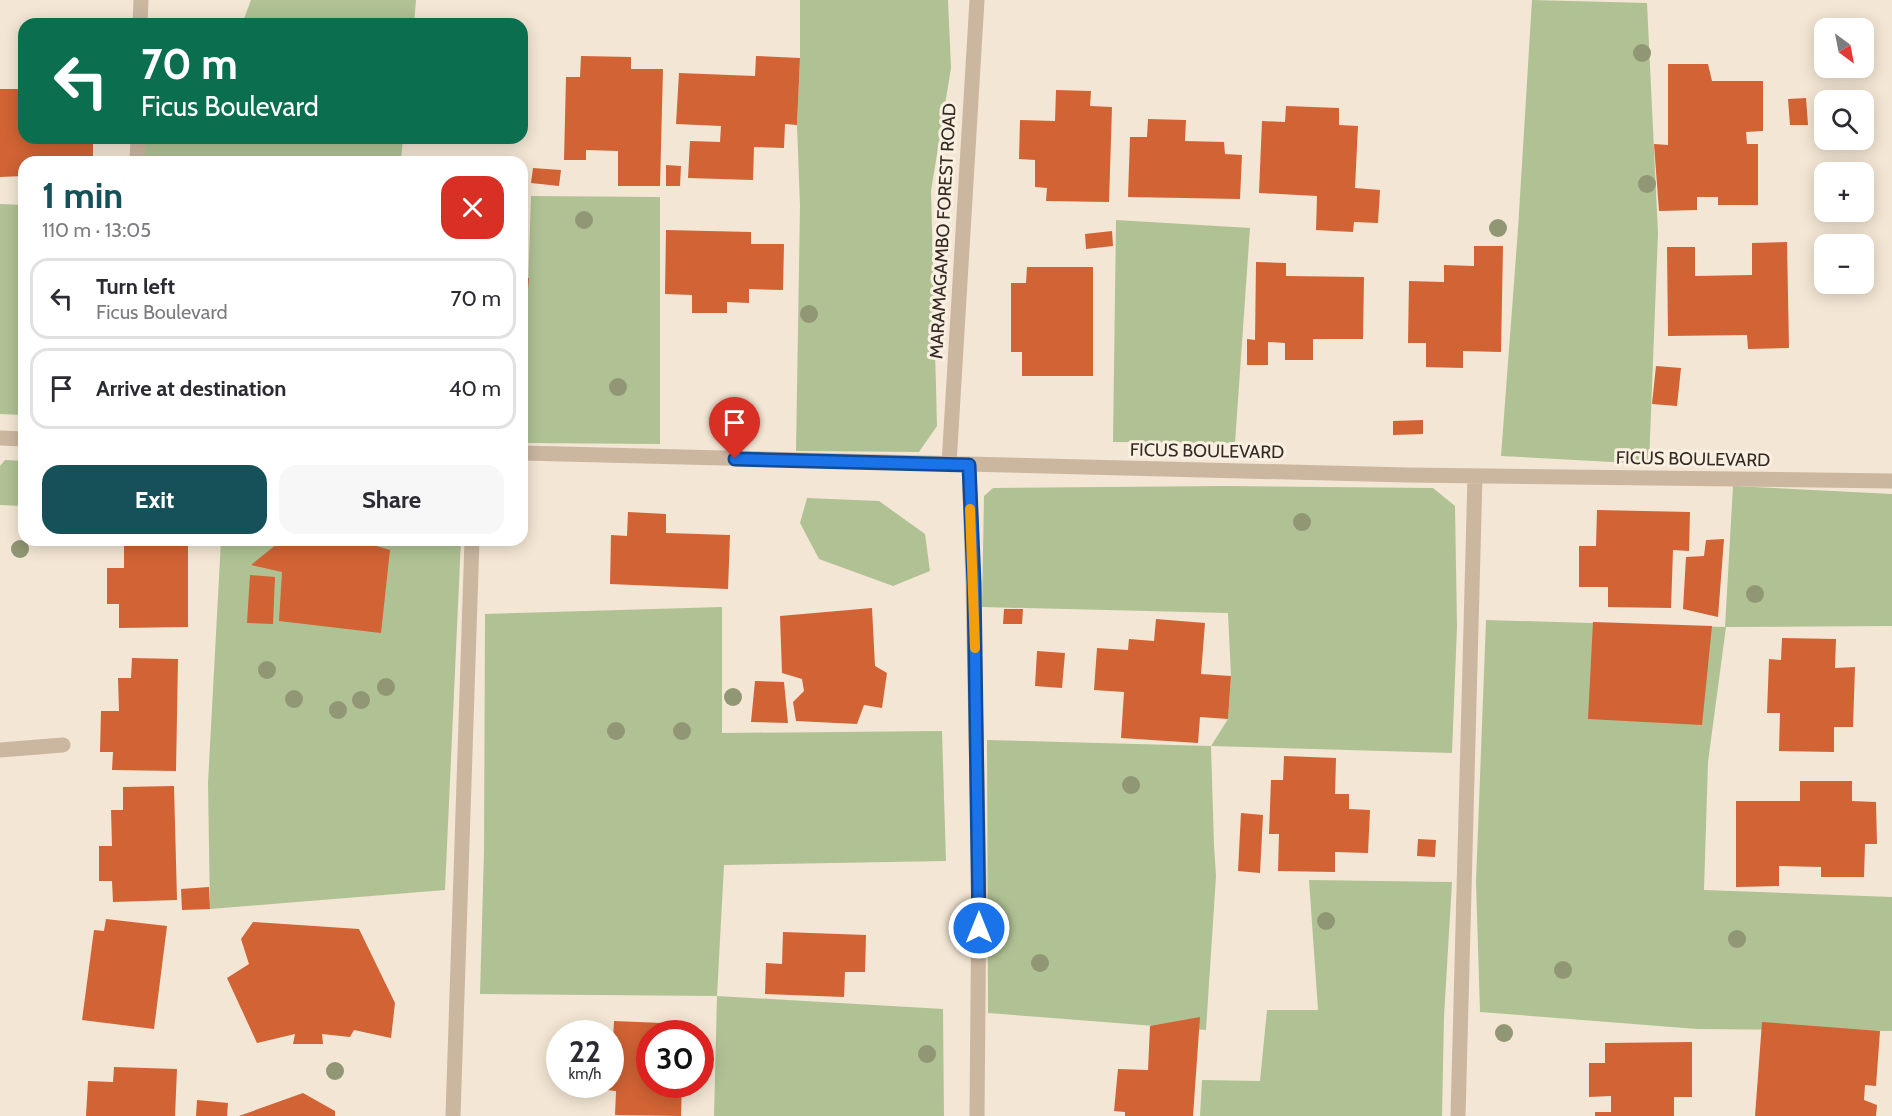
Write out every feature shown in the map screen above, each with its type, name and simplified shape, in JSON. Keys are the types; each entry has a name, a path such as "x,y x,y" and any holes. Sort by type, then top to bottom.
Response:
{"street":[{"path":"140,18 141,0"},
{"name":"MARAMAGAMBO FOREST ROAD","path":"948,464 977,0"},
{"path":"0,438 18,439"},
{"name":"FICUS BOULEVARD","path":"528,453 1475,476 1892,481"},
{"path":"969,465 974,583 979,881 977,1116"},
{"path":"1458,1116 1475,476"},
{"path":"453,1116 472,546"},
{"path":"0,750 63,745"}],"green space":[{"path":"251,0 416,0 414,18 244,18"},
{"path":"800,0 948,0 951,68 931,191 937,426 919,452 796,451 800,206 797,125"},
{"path":"1532,0 1647,3 1658,233 1649,464 1501,456"},
{"path":"138,144 402,144 402,156 137,156"},
{"path":"531,196 660,197 660,444 528,443 528,289"},
{"path":"0,204 18,205 18,415 0,414"},
{"path":"1116,220 1250,228 1235,443 1113,442"},
{"path":"5,460 18,461 18,506 0,505 0,466"},
{"path":"1226,486 1433,488 1455,506 1457,627 1452,753 1211,746 1228,719 1231,676 1228,613 982,607 984,496 993,488"},
{"path":"1733,486 1892,494 1892,626 1726,627 1708,762 1704,890 1892,897 1892,1031 1697,1029 1480,1012 1476,882 1486,620 1725,627"},
{"path":"807,498 879,501 925,534 930,571 893,586 819,559 800,523"},
{"path":"221,546 461,546 445,890 210,909 208,783"},
{"path":"722,607 722,733 942,731 946,861 724,865 717,996 480,994 484,851 485,614"},
{"path":"987,740 1211,746 1216,876 1206,1030 988,1013"},
{"path":"1309,880 1452,882 1444,1017 1442,1116 1200,1116 1202,1080 1260,1081 1267,1010 1318,1010"},
{"path":"717,996 943,1009 944,1116 714,1116"}],"building":[{"path":"581,56 631,57 631,69 663,69 660,186 618,186 618,151 586,150 586,160 564,160 566,77 580,77"},
{"path":"756,56 800,58 797,125 785,124 784,148 754,147 753,180 688,178 690,141 720,142 721,126 676,124 679,73 755,76"},
{"path":"1668,64 1708,64 1712,81 1763,81 1763,131 1746,132 1747,144 1758,144 1758,205 1718,205 1718,197 1697,197 1697,210 1659,211 1654,144 1668,145"},
{"path":"0,89 18,89 18,144 93,144 93,156 18,156 18,176 0,177"},
{"path":"1056,90 1091,91 1090,106 1112,107 1109,202 1046,201 1047,188 1035,187 1035,160 1019,159 1020,120 1055,121"},
{"path":"1806,98 1808,125 1790,125 1788,99"},
{"path":"1286,106 1339,108 1339,125 1358,126 1355,188 1380,190 1378,223 1354,222 1353,232 1316,230 1317,196 1259,193 1262,121 1285,122"},
{"path":"1148,119 1186,120 1185,141 1224,142 1225,154 1242,155 1240,199 1128,197 1130,137 1147,137"},
{"path":"666,165 681,166 680,186 666,186"},
{"path":"533,168 561,170 559,186 531,183"},
{"path":"666,230 751,232 751,244 784,244 783,290 749,289 749,303 727,302 727,313 692,313 692,295 665,294"},
{"path":"1112,231 1113,246 1086,249 1085,234"},
{"path":"1787,242 1789,348 1748,349 1747,335 1668,336 1667,247 1695,247 1695,276 1752,275 1752,243"},
{"path":"1474,246 1503,246 1501,352 1463,351 1463,368 1426,367 1426,343 1408,343 1409,281 1444,282 1444,265 1474,266"},
{"path":"1256,262 1286,263 1286,276 1364,277 1363,339 1313,339 1313,360 1285,360 1285,343 1268,342 1268,365 1247,365 1247,339 1255,340"},
{"path":"1027,267 1093,267 1093,376 1022,376 1022,352 1011,352 1011,283 1026,283"},
{"path":"1656,366 1681,368 1677,406 1652,404"},
{"path":"1423,420 1423,434 1393,435 1393,421"},
{"path":"1597,510 1690,512 1689,551 1673,550 1671,608 1608,607 1608,587 1579,587 1579,546 1596,546"},
{"path":"628,512 666,514 666,533 730,535 728,589 610,584 611,535 627,536"},
{"path":"1724,539 1718,617 1683,609 1686,557 1704,556 1706,540"},
{"path":"124,546 188,546 188,627 119,628 119,604 107,604 107,568 124,568"},
{"path":"275,546 376,546 390,550 381,633 279,621 282,572 251,565"},
{"path":"250,575 275,577 273,624 247,623"},
{"path":"872,608 875,666 887,673 882,708 864,705 857,724 796,721 793,702 804,691 802,679 782,673 780,616"},
{"path":"1004,609 1023,609 1022,624 1003,624"},
{"path":"1156,619 1205,623 1201,674 1231,676 1228,719 1200,717 1198,743 1121,738 1124,692 1094,690 1097,648 1128,650 1129,639 1154,641"},
{"path":"1593,622 1712,626 1702,725 1588,719"},
{"path":"1782,638 1836,639 1835,668 1855,667 1853,727 1834,727 1834,752 1779,751 1780,713 1767,713 1769,659 1781,660"},
{"path":"1037,651 1065,653 1062,688 1035,686"},
{"path":"132,658 178,659 176,771 112,770 113,752 100,752 101,711 119,711 118,678 131,678"},
{"path":"755,681 784,682 788,723 751,722"},
{"path":"1284,756 1336,758 1335,794 1349,794 1349,809 1370,810 1368,853 1335,852 1335,872 1278,871 1279,834 1269,834 1271,780 1283,780"},
{"path":"1800,781 1852,781 1852,801 1876,802 1877,844 1865,844 1864,877 1821,877 1821,867 1779,866 1779,886 1736,887 1736,801 1800,801"},
{"path":"174,786 177,900 113,902 112,881 99,881 99,846 112,846 111,810 123,810 123,787"},
{"path":"1241,813 1263,815 1260,873 1238,871"},
{"path":"1418,839 1436,840 1435,857 1417,856"},
{"path":"209,887 210,909 182,910 181,889"},
{"path":"106,919 167,926 154,1029 82,1020 94,930 104,931"},
{"path":"253,922 359,929 395,1003 391,1038 354,1030 350,1037 322,1034 323,1044 293,1044 295,1034 257,1043 227,978 249,964 241,939"},
{"path":"783,932 866,935 865,972 845,972 844,997 765,994 766,963 782,964"},
{"path":"1200,1017 1193,1116 1125,1116 1125,1112 1114,1111 1118,1069 1148,1070 1150,1026"},
{"path":"624,1021 636,1022 636,1098 682,1098 681,1116 615,1115 616,1098 624,1098"},
{"path":"1762,1022 1880,1031 1876,1086 1865,1085 1864,1100 1877,1105 1876,1116 1755,1116"},
{"path":"1692,1042 1692,1097 1674,1097 1674,1116 1595,1116 1595,1112 1611,1112 1611,1096 1589,1097 1589,1063 1605,1063 1605,1043"},
{"path":"114,1067 177,1069 175,1116 86,1116 88,1081 113,1082"},
{"path":"303,1093 335,1111 335,1116 239,1116"},
{"path":"197,1100 228,1103 227,1116 196,1116"}],"slow traffic":[{"path":"970,509 975,648"}],"route":[{"path":"735,459 969,465 974,583 979,928"}]}
